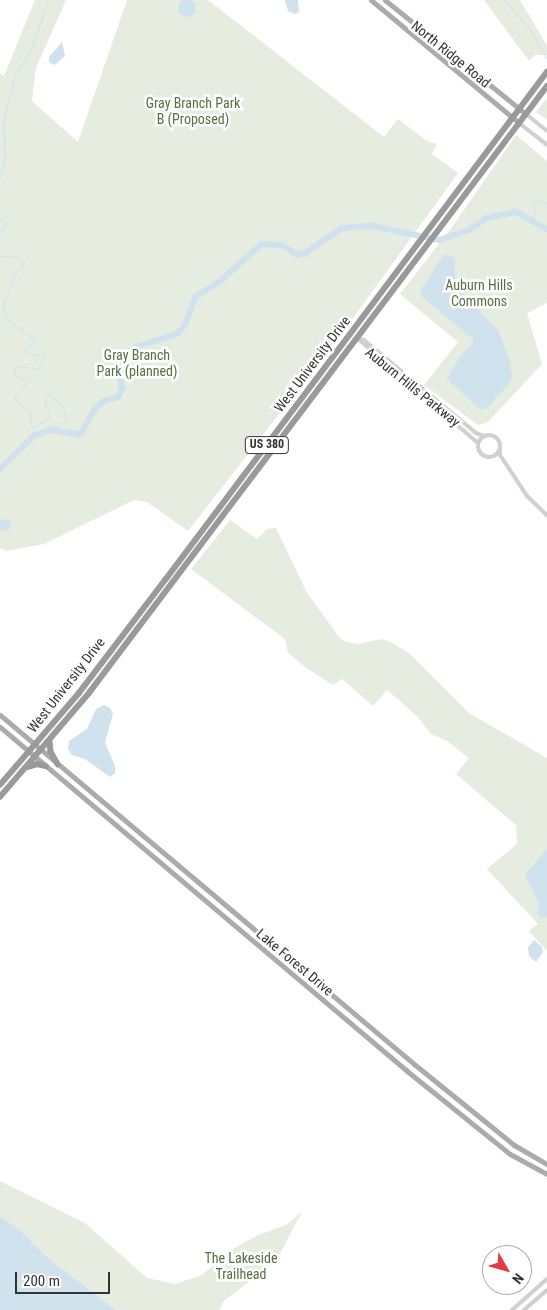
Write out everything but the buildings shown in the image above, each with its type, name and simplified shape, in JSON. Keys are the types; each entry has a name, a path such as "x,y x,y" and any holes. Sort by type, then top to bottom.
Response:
{"highway":[{"name":"West University Drive","path":"0,785 79,692 547,72"},
{"name":"West University Drive","path":"0,797 42,749 171,584 547,86"},
{"path":"351,333 357,338"},
{"path":"171,584 170,577 202,536 203,529"},
{"path":"50,739 51,752 58,764"},
{"path":"24,770 35,764 46,766"}],"main road":[{"name":"North Ridge Road","path":"385,0 526,114"},
{"name":"North Ridge Road","path":"374,1 447,65 519,123"},
{"path":"447,65 454,57"},
{"name":"Lake Forest Drive","path":"0,714 414,1064 514,1145 547,1164"},
{"name":"Lake Forest Drive","path":"0,727 414,1077 510,1154 547,1174"}],"street":[{"path":"526,114 547,131"},
{"path":"519,123 547,146"},
{"name":"Auburn Hills Parkway","path":"357,338 364,340 476,433 484,436"},
{"name":"Auburn Hills Parkway","path":"357,338 478,443"},
{"path":"507,466 480,454 478,443 484,436 496,437 507,466 527,496 547,516"},
{"path":"490,458 500,448"},
{"path":"512,1310 547,1279"},
{"path":"524,1310 547,1290"}],"green space":[{"path":"35,0 66,0 36,68 32,101 78,142 127,0 208,0 384,137 398,119 427,141 437,144 432,154 458,173 346,328 188,531 147,502 134,500 44,544 6,551 0,548 0,73 4,76"},
{"path":"484,0 520,0 547,46 547,55 535,55 529,61"},
{"path":"547,98 547,120 536,112"},
{"name":"Auburn Hills Commons","path":"516,135 547,161 547,303 527,313 542,364 488,422 478,425 424,385 458,342 400,294 452,227"},
{"path":"230,520 257,539 267,529 276,528 306,591 339,637 346,642 358,644 382,639 394,644 409,653 469,713 547,758 547,951 529,931 538,924 487,869 517,844 516,825 456,774 469,758 447,741 431,734 417,716 387,690 373,706 342,679 333,685 308,669 288,653 285,639 191,569"},
{"name":"The Lakeside Trailhead","path":"0,1181 85,1223 147,1278 175,1284 202,1275 231,1250 258,1235 286,1225 302,1212 276,1261 224,1301 219,1310 116,1310 43,1254 25,1234 0,1216"}],"water":[{"path":"187,-1 193,2 196,8 193,14 187,17 181,14 178,8 181,2"},
{"path":"285,0 298,0 299,12 295,14 288,11"},
{"path":"62,42 65,56 55,65 49,62 49,57"},
{"path":"444,254 455,258 455,285 499,331 510,363 512,376 509,384 486,409 480,409 447,379 461,355 473,343 473,339 423,298 420,291"},
{"path":"3,519 7,519 11,525 7,531 3,531 -1,527 -1,523"},
{"path":"104,705 110,708 113,714 105,742 115,766 115,773 110,777 85,759 72,755 68,749 69,741 87,729 96,709"},
{"path":"547,849 547,916 542,919 537,914 539,904 525,875"},
{"path":"534,940 542,947 543,952 536,962 529,956 528,947"},
{"path":"0,1216 25,1234 43,1254 116,1310 0,1310"}],"waterway":[{"path":"0,178 5,158 3,125 7,104 16,73 31,50 48,0"},
{"path":"504,0 530,30 547,60"},
{"path":"529,218 534,216 533,202 538,199 547,204"},
{"path":"0,469 35,435 53,430 80,435 95,409 104,401 118,397 122,389 118,365 121,357 136,347 177,334 185,325 195,297 219,282 262,244 282,245 298,255 304,254 342,228 373,226 439,240 469,230 487,218 516,212 547,229"},
{"path":"0,218 6,224 0,232"},
{"path":"0,256 19,257 24,263 13,276 3,305 6,318 32,338 34,342 24,349 27,353 44,356 38,369 18,366 14,368 16,376 28,381 14,398 30,413 30,424 34,428 49,417 45,400 48,394 60,402 67,419 53,430"}],"park label":[{"name":"Gray Branch Park B (Proposed)","path":"193,112"},
{"name":"Gray Branch Park (planned)","path":"137,364"}]}
